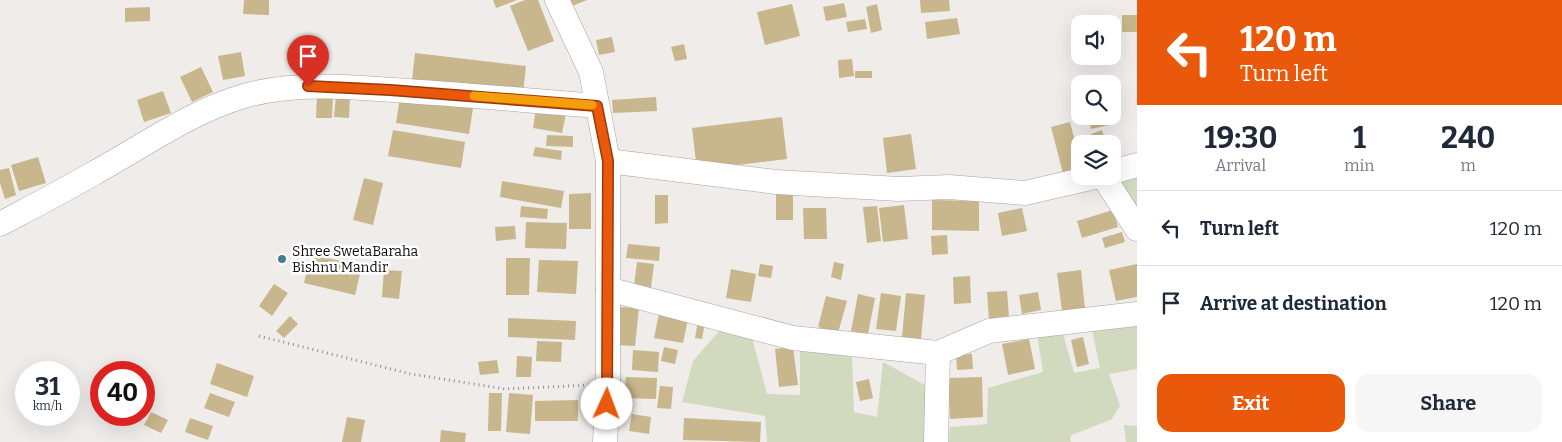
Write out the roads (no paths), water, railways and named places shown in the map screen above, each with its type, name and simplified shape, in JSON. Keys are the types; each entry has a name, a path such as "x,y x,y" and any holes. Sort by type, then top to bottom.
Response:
{"street":[{"path":"558,0 591,72 608,161 608,384 605,442"},
{"path":"0,224 96,172 182,122 226,102 273,90 308,86 390,90 597,106"},
{"path":"608,161 776,182 899,188 948,187 1025,193 1071,182"},
{"path":"1121,169 1137,165"},
{"path":"1109,185 1137,229"},
{"path":"608,289 793,338 938,353 989,332 1137,314"},
{"path":"936,442 938,353"}],"place":[{"name":"Shree SwetaBaraha Bishnu Mandir","path":"282,259"}]}
